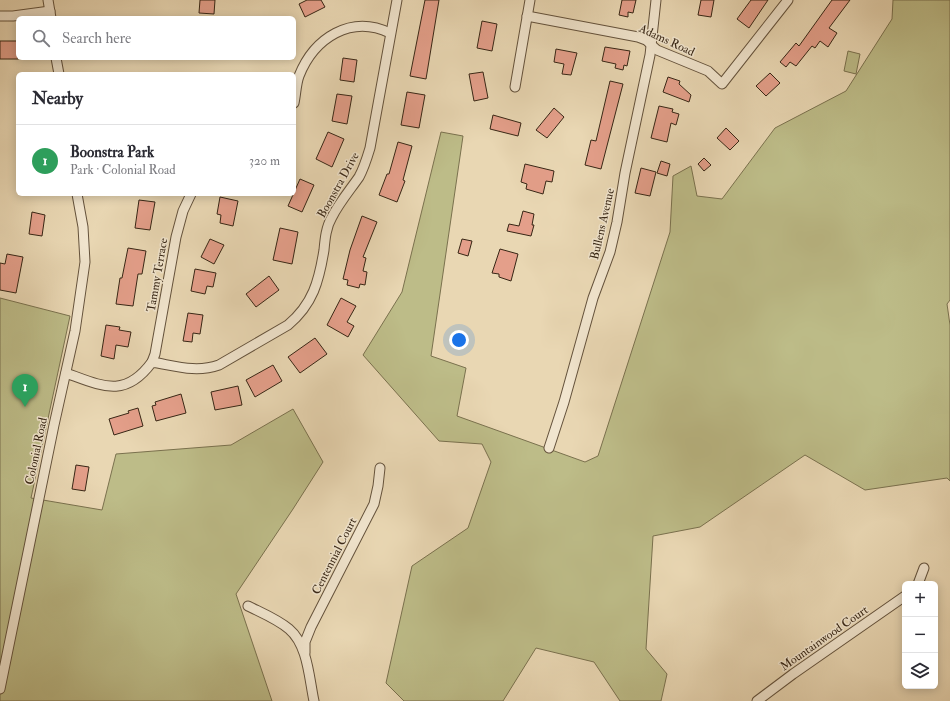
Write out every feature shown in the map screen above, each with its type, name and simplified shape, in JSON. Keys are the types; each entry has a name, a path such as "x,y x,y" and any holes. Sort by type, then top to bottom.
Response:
{"street":[{"path":"0,16 50,15 48,0"},
{"name":"Boonstra Drive","path":"152,362 199,370 209,369 219,365 288,325 305,308 317,284 327,231 332,218 360,176 370,148 397,0"},
{"path":"515,87 530,0"},
{"name":"Bullens Avenue","path":"549,448 594,298 610,252 650,55 656,0"},
{"name":"Adams Road","path":"527,16 638,37 646,40 657,50 708,71 722,84 788,0"},
{"path":"296,90 298,77 305,64 313,52 332,34 344,29 363,26 375,27 390,33"},
{"path":"56,60 59,72"},
{"name":"Colonial Road","path":"0,689 54,425 75,331 85,262 83,227 77,196"},
{"name":"Tammy Terrace","path":"66,373 103,385 119,386 128,384 137,378 152,362 155,354 176,237 183,212 190,196"},
{"name":"Centennial Court","path":"305,653 305,642 311,627 374,504 380,468"},
{"path":"919,581 924,568"},
{"name":"Mountainwood Court","path":"757,701 902,598"},
{"path":"248,606 282,624 298,639 305,653 314,701"}],"shaded area":[{"path":"893,0 950,0 950,300 947,304 950,325 950,481 947,478 865,490 805,455 700,527 653,536 646,649 667,674 661,701 620,701 594,662 536,648 503,701 404,701 386,683 412,566 468,528 491,462 482,444 439,441 363,355 402,292 441,132 463,136 431,356 466,368 457,416 585,462 598,456 670,232 673,176 691,166 697,196 722,199 775,128 846,91 892,19"},
{"path":"848,51 860,54 856,74 844,71"},
{"path":"0,298 70,316 31,498 102,510 116,454 231,445 293,409 323,462 236,594 272,701 0,701"}],"building":[{"path":"200,0 215,0 214,14 199,13"},
{"path":"307,0 321,0 325,7 305,17 299,4"},
{"path":"425,0 439,0 426,79 410,76"},
{"path":"622,0 636,0 633,13 628,12 628,17 619,15"},
{"path":"701,0 714,0 711,17 698,15"},
{"path":"751,0 768,0 749,28 737,19"},
{"path":"832,0 850,0 829,28 837,33 828,47 820,41 815,48 812,46 796,66 790,62 786,67 780,62 796,43 799,46"},
{"path":"482,21 497,24 492,51 477,48"},
{"path":"0,41 16,41 16,59 0,59"},
{"path":"605,47 630,51 627,66 624,65 623,70 615,68 616,64 602,61"},
{"path":"556,49 577,53 571,75 562,74 564,64 554,62"},
{"path":"343,58 357,60 354,82 340,80"},
{"path":"483,72 488,98 474,101 469,74"},
{"path":"770,73 780,83 766,96 756,86"},
{"path":"668,77 680,81 679,84 691,95 689,102 663,92"},
{"path":"610,81 623,84 601,169 585,165 591,140 596,141"},
{"path":"407,92 425,95 419,128 401,125"},
{"path":"337,94 352,96 347,124 332,121"},
{"path":"659,106 673,109 672,112 679,114 676,125 671,123 667,142 651,138"},
{"path":"554,108 564,117 547,138 536,130"},
{"path":"493,115 521,123 518,136 490,129"},
{"path":"726,128 739,141 730,150 717,138"},
{"path":"328,132 344,139 332,167 316,159"},
{"path":"398,142 412,146 403,180 405,181 397,202 379,195 387,174 389,174"},
{"path":"704,158 711,165 704,171 698,164"},
{"path":"661,161 670,164 667,176 657,173"},
{"path":"525,164 554,171 552,182 546,181 543,194 526,189 527,184 521,182"},
{"path":"641,168 656,172 650,196 635,193"},
{"path":"300,179 314,185 302,212 288,206 292,196 296,196 296,188"},
{"path":"220,197 238,201 233,226 220,223 221,215 217,214"},
{"path":"139,200 155,202 150,230 135,228"},
{"path":"523,211 534,214 532,225 534,225 531,236 507,231 509,224 519,226"},
{"path":"32,212 45,215 42,236 29,234"},
{"path":"362,216 377,222 363,257 366,258 363,271 367,272 365,285 360,284 359,288 347,285 348,280 343,279 350,250"},
{"path":"280,228 298,232 292,264 273,260"},
{"path":"210,239 224,245 214,264 201,257"},
{"path":"462,239 472,241 468,256 458,253"},
{"path":"128,248 146,251 142,274 138,274 133,306 116,304 120,278 122,278"},
{"path":"500,249 518,254 511,281 499,277 499,274 492,273"},
{"path":"7,254 23,257 16,293 0,290 0,263 5,264"},
{"path":"195,269 216,273 213,287 207,286 205,294 191,291"},
{"path":"269,276 279,290 256,307 246,294"},
{"path":"341,298 356,306 347,322 354,326 348,337 327,325"},
{"path":"188,313 203,315 200,334 193,333 192,342 183,341"},
{"path":"106,325 120,327 119,330 131,332 128,347 116,345 114,359 101,356"},
{"path":"315,338 327,354 300,373 288,357"},
{"path":"273,365 282,381 255,397 246,380"},
{"path":"238,386 242,405 215,410 211,392"},
{"path":"181,394 186,413 156,421 152,406 156,405 155,402"},
{"path":"138,408 143,426 114,435 109,419 129,413 128,411"},
{"path":"76,465 89,467 85,491 72,489"}],"place":[{"name":"Boonstra Park","path":"25,407"}]}
